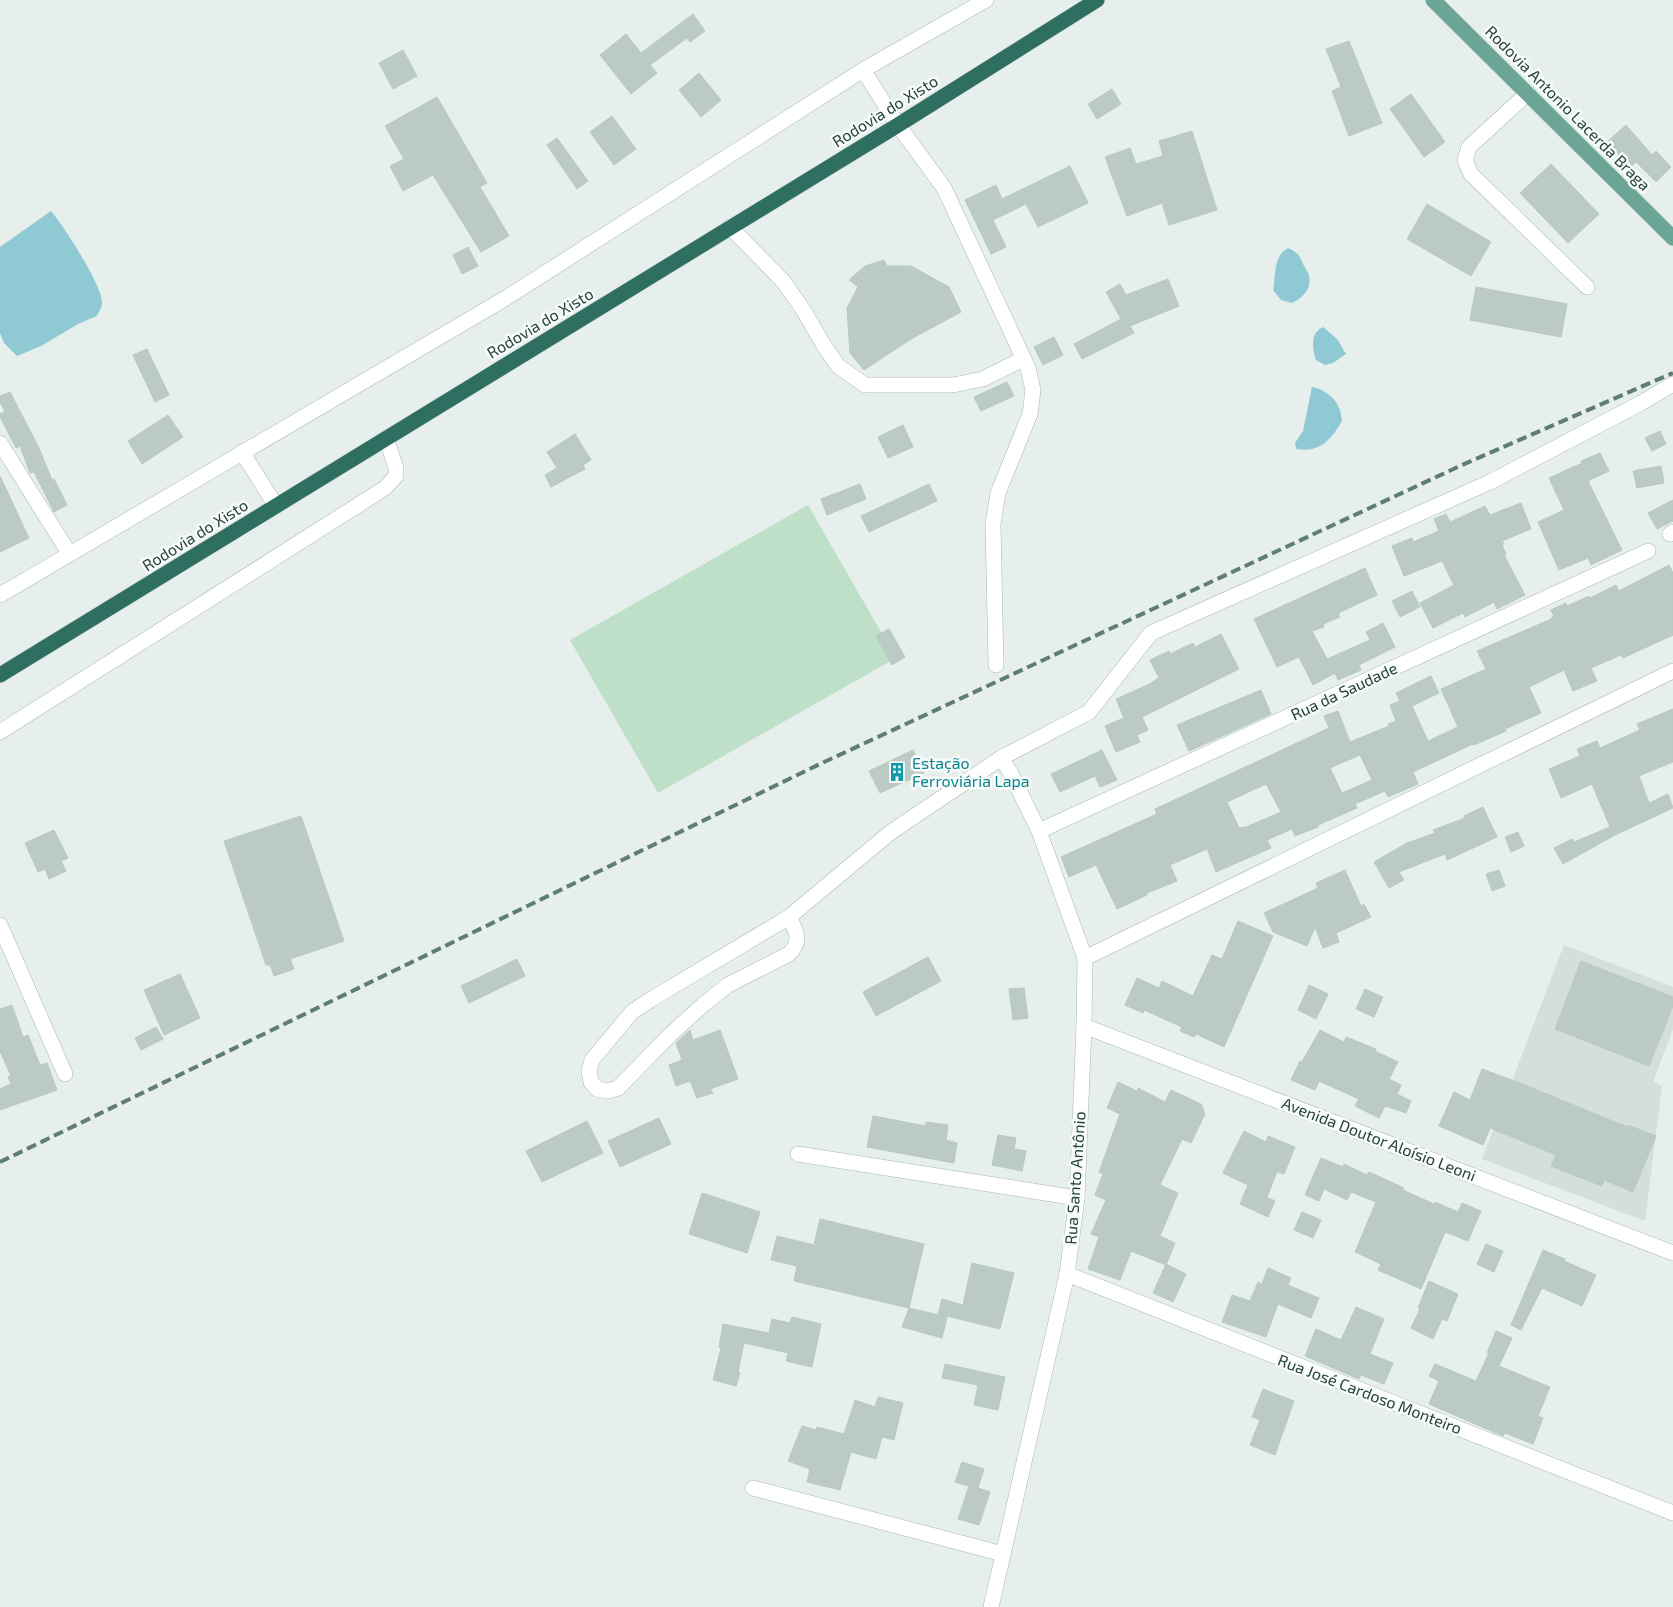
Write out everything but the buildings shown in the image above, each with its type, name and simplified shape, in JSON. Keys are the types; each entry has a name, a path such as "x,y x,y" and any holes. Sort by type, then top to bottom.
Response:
{"highway":[{"name":"Rodovia do Xisto","path":"0,675 898,125 1098,0"}],"main road":[{"name":"Rodovia Antonio Lacerda Braga","path":"1433,0 1673,238"},
{"name":"Rodovia Antonio Lacerda Braga","path":"1452,0 1459,24"}],"street":[{"path":"0,595 506,298 863,70 986,0"},
{"path":"863,70 898,125 944,188 1028,368 1033,390 1030,414 998,493 993,524 996,665"},
{"path":"1528,93 1469,147 1465,160 1471,174 1587,287"},
{"path":"730,227 783,281 838,366 865,385 953,385 983,380 1023,359"},
{"path":"789,917 797,937 796,946 789,954 728,985 671,1034 618,1088 608,1091 597,1089 591,1082 589,1071 592,1060 632,1012 789,917 891,832 1001,758 1089,712 1151,633 1490,482 1641,403 1673,384"},
{"path":"0,732 384,488 396,476 396,468 386,438"},
{"path":"0,443 69,554"},
{"path":"242,452 276,506"},
{"name":"Rua da Saudade","path":"1040,831 1648,551"},
{"path":"1085,958 1673,671"},
{"name":"Rua Santo Antônio","path":"991,1607 1067,1274 1077,1198 1085,958 1040,831 1001,758"},
{"path":"0,925 65,1074"},
{"name":"Avenida Doutor Aloísio Leoni","path":"1084,1026 1673,1252"},
{"path":"798,1154 1077,1198"},
{"name":"Rua José Cardoso Monteiro","path":"1067,1274 1673,1513"},
{"path":"753,1488 1003,1554"}],"shaded area":[{"path":"1564,945 1673,987 1673,1029 1653,1082 1662,1086 1645,1221 1482,1159"}],"green space":[{"path":"808,505 896,658 658,793 570,640"}],"water":[{"path":"51,211 90,272 101,297 102,305 97,316 78,324 41,346 17,356 4,343 0,333 0,247"},
{"path":"1288,248 1299,256 1309,274 1310,280 1306,292 1292,303 1281,300 1273,290 1277,261 1283,251"},
{"path":"1323,327 1337,339 1346,354 1333,363 1325,365 1316,360 1313,346 1316,333"},
{"path":"1312,387 1324,391 1337,403 1342,421 1334,434 1324,444 1312,449 1296,449 1295,443 1303,431"}],"railway":[{"path":"0,1162 820,764 1462,465 1673,373"}],"place":[{"name":"Estação Ferroviária Lapa","path":"897,772"}]}
